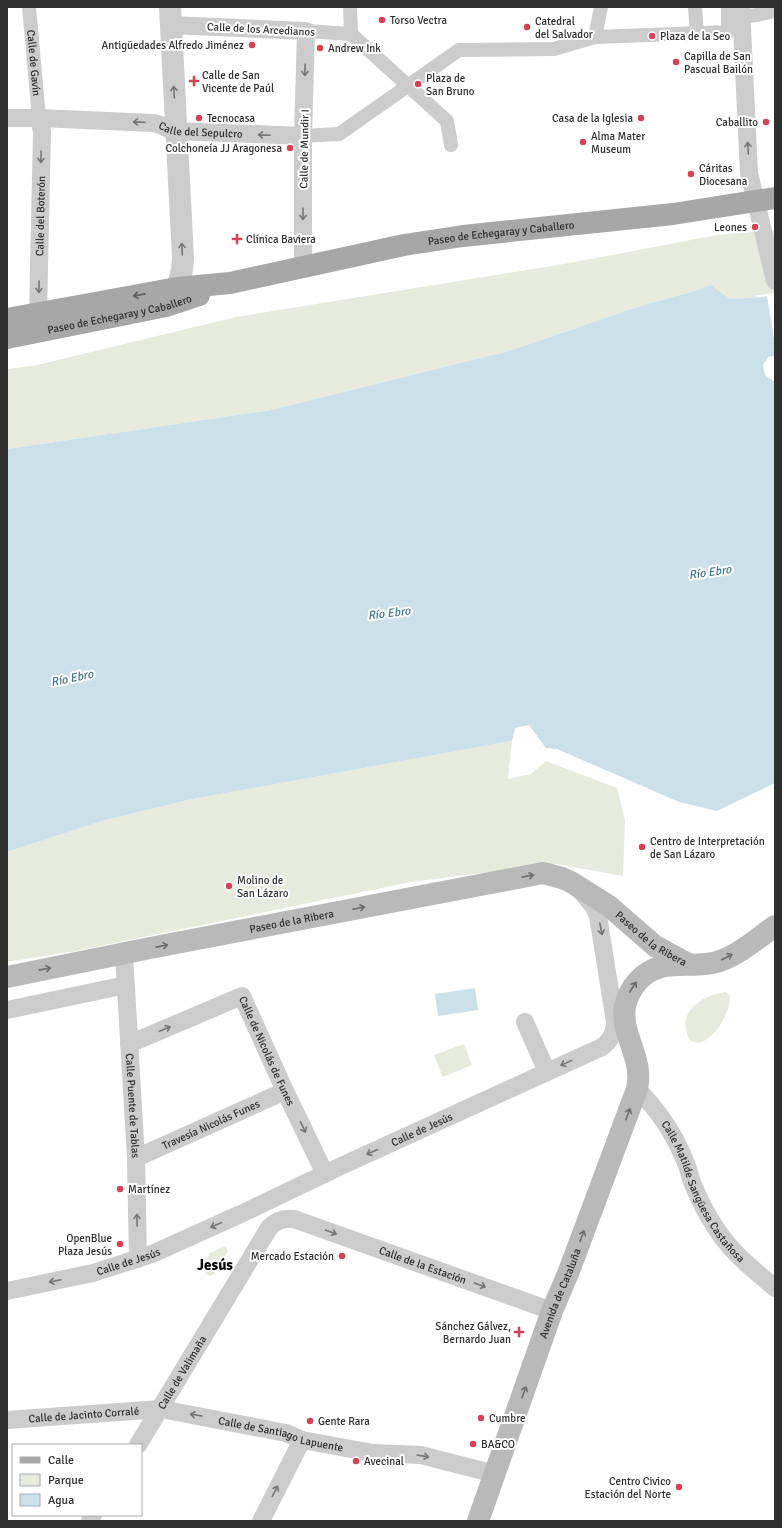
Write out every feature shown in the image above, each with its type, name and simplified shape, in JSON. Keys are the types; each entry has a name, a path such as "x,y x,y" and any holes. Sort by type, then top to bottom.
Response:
{"main road":[{"name":"Paseo de Echegaray y Caballero","path":"7,338 145,310 181,301 230,283 404,245 463,236 673,214 765,199"},
{"name":"Paseo de Echegaray y Caballero","path":"7,318 38,314 177,288 230,283"},
{"name":"Paseo de la Ribera","path":"7,977 542,873 562,878 575,885 609,906 655,946 690,964 713,963 725,959 775,926"},
{"name":"Avenida de Cataluña","path":"478,1521 552,1311 569,1271 636,1089 639,1078 638,1064 624,1013 632,987 648,972 656,968 675,964 690,964"}],"street":[{"name":"Calle de Gavín","path":"29,7 39,118"},
{"path":"350,7 351,34 448,121 451,145"},
{"path":"595,37 601,7"},
{"path":"695,7 697,33"},
{"path":"735,12 757,15 775,11"},
{"path":"409,85 460,50 554,50 595,37 728,32 735,12"},
{"path":"735,12 749,173 765,199 762,228 775,281"},
{"path":"145,310 165,300 177,288 181,274 182,258 170,16"},
{"name":"Calle de los Arcedianos","path":"170,16 306,31 351,34"},
{"name":"Calle de Mundir I","path":"303,266 303,136 306,31"},
{"name":"Calle del Sepulcro","path":"7,118 153,123 161,124 171,130 176,131 303,136 339,134 409,85"},
{"name":"Calle del Boterón","path":"38,314 42,132 39,118"},
{"name":"Paseo de la Ribera","path":"575,885 594,907 598,916 601,931 615,1022 614,1033 608,1043 602,1047"},
{"name":"Calle Puente de Tablas","path":"124,954 136,1158 138,1259"},
{"path":"7,1010 126,985"},
{"name":"Calle de Nicolás de Funes","path":"129,1044 242,996 325,1174"},
{"path":"525,1022 547,1072"},
{"path":"602,1047 620,1051 638,1064"},
{"name":"Calle de Jesús","path":"7,1292 93,1273 138,1259 243,1214 325,1174 602,1047"},
{"name":"Calle Matilde Sangüesa Castañosa","path":"636,1089 652,1104 664,1119 684,1157 692,1183 714,1227 742,1260 775,1288"},
{"name":"Travesía Nicolás Funes","path":"136,1158 285,1090"},
{"path":"264,1237 269,1228 277,1222 286,1218 294,1219 290,1198 291,1190"},
{"path":"243,1214 256,1222 264,1237"},
{"name":"Calle de la Estación","path":"294,1219 552,1311"},
{"name":"Calle de Valimaña","path":"139,1444 264,1237"},
{"name":"Calle de Jacinto Corralé","path":"7,1420 161,1409"},
{"name":"Calle de Santiago Lapuente","path":"161,1409 286,1433 302,1440 373,1453 421,1455 495,1474"},
{"path":"261,1521 302,1440"}],"green space":[{"path":"775,230 775,295 730,299 711,285 643,305 509,351 271,410 7,449 7,369 33,366 236,317 570,263 717,235"},
{"path":"512,741 508,779 531,774 546,761 617,788 625,820 623,876 556,864 411,882 76,951 7,962 7,852 102,821 188,800"},
{"path":"726,992 730,996 730,1002 728,1010 719,1026 707,1039 701,1042 691,1041 688,1036 686,1024 687,1017 691,1010 696,1004 710,996"},
{"path":"464,1044 472,1065 443,1077 434,1055"},
{"path":"226,1247 228,1251 214,1274 210,1276 206,1274 203,1268 210,1253"}],"water":[{"name":"Río Ebro","path":"711,285 730,299 775,295 775,783 717,811 679,802 557,749 546,748 529,725 515,728 512,741 188,800 102,821 7,852 7,449 271,410 509,351 643,305"},
{"path":"475,988 478,1010 438,1016 435,994"}],"pier":[{"path":"775,293 775,345 767,296 753,296"},
{"path":"775,356 775,381 773,381 765,375 763,365 768,357"}],"place":[{"name":"Torso Vectra","path":"382,20"},
{"name":"Catedral del Salvador","path":"527,27"},
{"name":"Plaza de la Seo","path":"652,36"},
{"name":"Antigüedades Alfredo Jiménez","path":"252,45"},
{"name":"Andrew Ink","path":"320,48"},
{"name":"Capilla de San Pascual Bailón","path":"676,62"},
{"name":"Calle de San Vicente de Paúl","path":"194,81"},
{"name":"Plaza de San Bruno","path":"418,84"},
{"name":"Tecnocasa","path":"199,118"},
{"name":"Casa de la Iglesia","path":"641,118"},
{"name":"Caballito","path":"766,122"},
{"name":"Alma Mater Museum","path":"583,142"},
{"name":"Colchoneía JJ Aragonesa","path":"290,148"},
{"name":"Cáritas Diocesana","path":"691,174"},
{"name":"Leones","path":"755,227"},
{"name":"Clínica Baviera","path":"237,239"},
{"name":"Centro de Interpretación de San Lázaro","path":"642,847"},
{"name":"Molino de San Lázaro","path":"229,886"},
{"name":"Martínez","path":"120,1189"},
{"name":"OpenBlue Plaza Jesús","path":"120,1244"},
{"name":"Mercado Estación","path":"342,1256"},
{"name":"Sánchez Gálvez, Bernardo Juan","path":"519,1332"},
{"name":"Cumbre","path":"481,1418"},
{"name":"Gente Rara","path":"310,1421"},
{"name":"BA&CO","path":"473,1444"},
{"name":"Avecinal","path":"356,1461"},
{"name":"Centro Civico Estación del Norte","path":"679,1487"}],"district":[{"name":"Jesús","path":"215,1265"}]}
